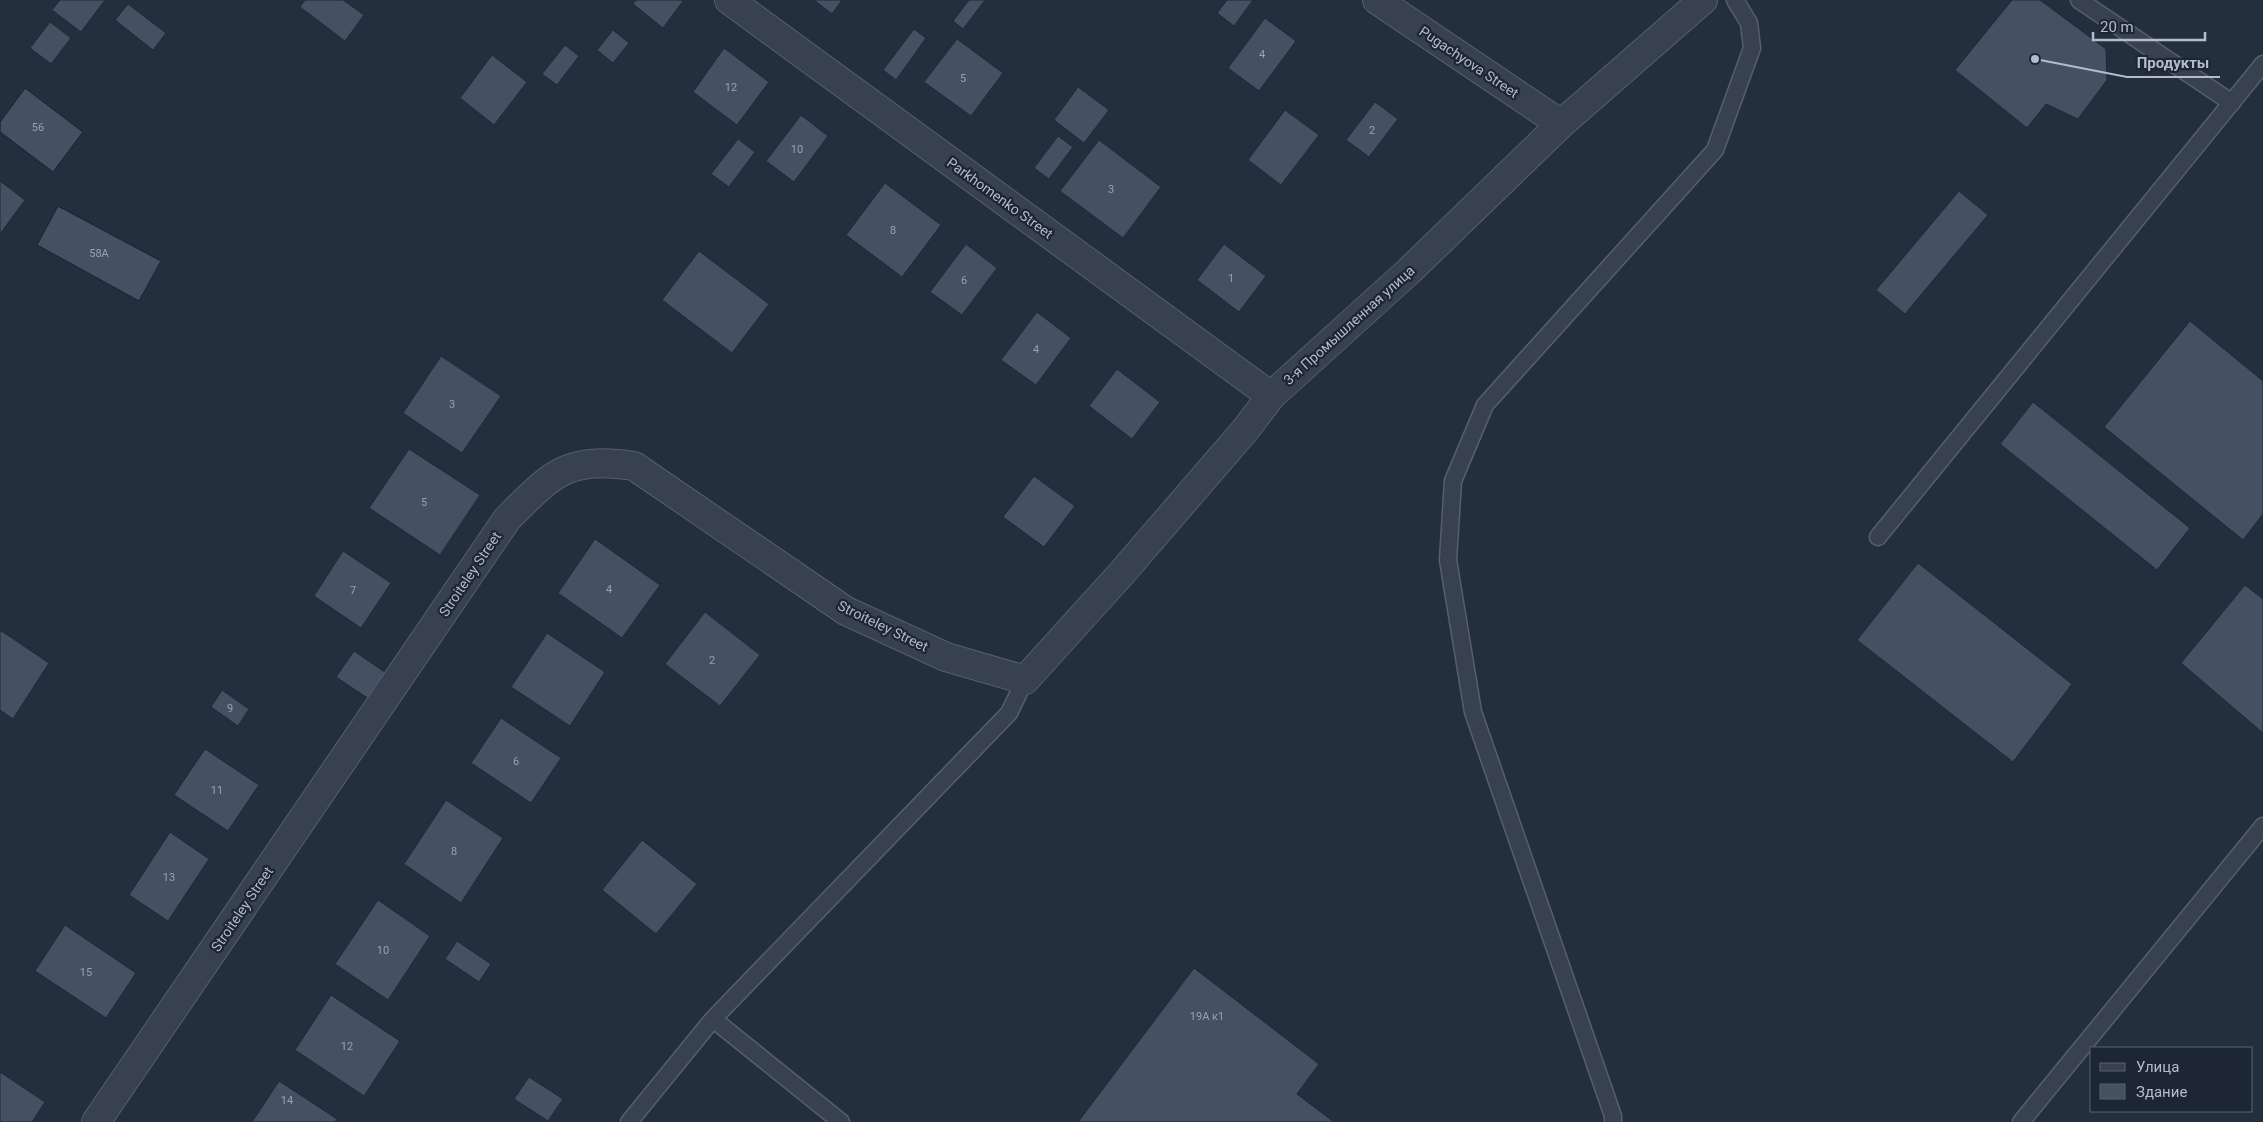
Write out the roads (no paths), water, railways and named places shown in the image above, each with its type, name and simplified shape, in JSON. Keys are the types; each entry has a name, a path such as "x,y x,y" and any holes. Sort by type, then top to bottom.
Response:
{"street":[{"name":"Parkhomenko Street","path":"730,0 1271,396"},
{"name":"Pugachyova Street","path":"1377,0 1562,124"},
{"name":"3-я Промышленная улица","path":"1025,680 1121,574 1246,429 1271,396 1409,272 1562,124 1703,0"},
{"name":"Stroiteley Street","path":"96,1122 507,520 543,483 572,466 604,462 634,466 846,612 946,657 1025,680"}],"lane":[{"path":"1613,1122 1613,1116 1472,712 1448,560 1453,481 1485,405 1715,150 1752,48 1749,23 1734,0"},
{"path":"2079,0 2232,103"},
{"path":"1878,537 2263,64"},
{"path":"629,1122 713,1019 1009,713 1025,680"},
{"path":"2021,1122 2263,826"},
{"path":"713,1019 841,1122"}],"place":[{"name":"Продукты","path":"2035,59"}]}
